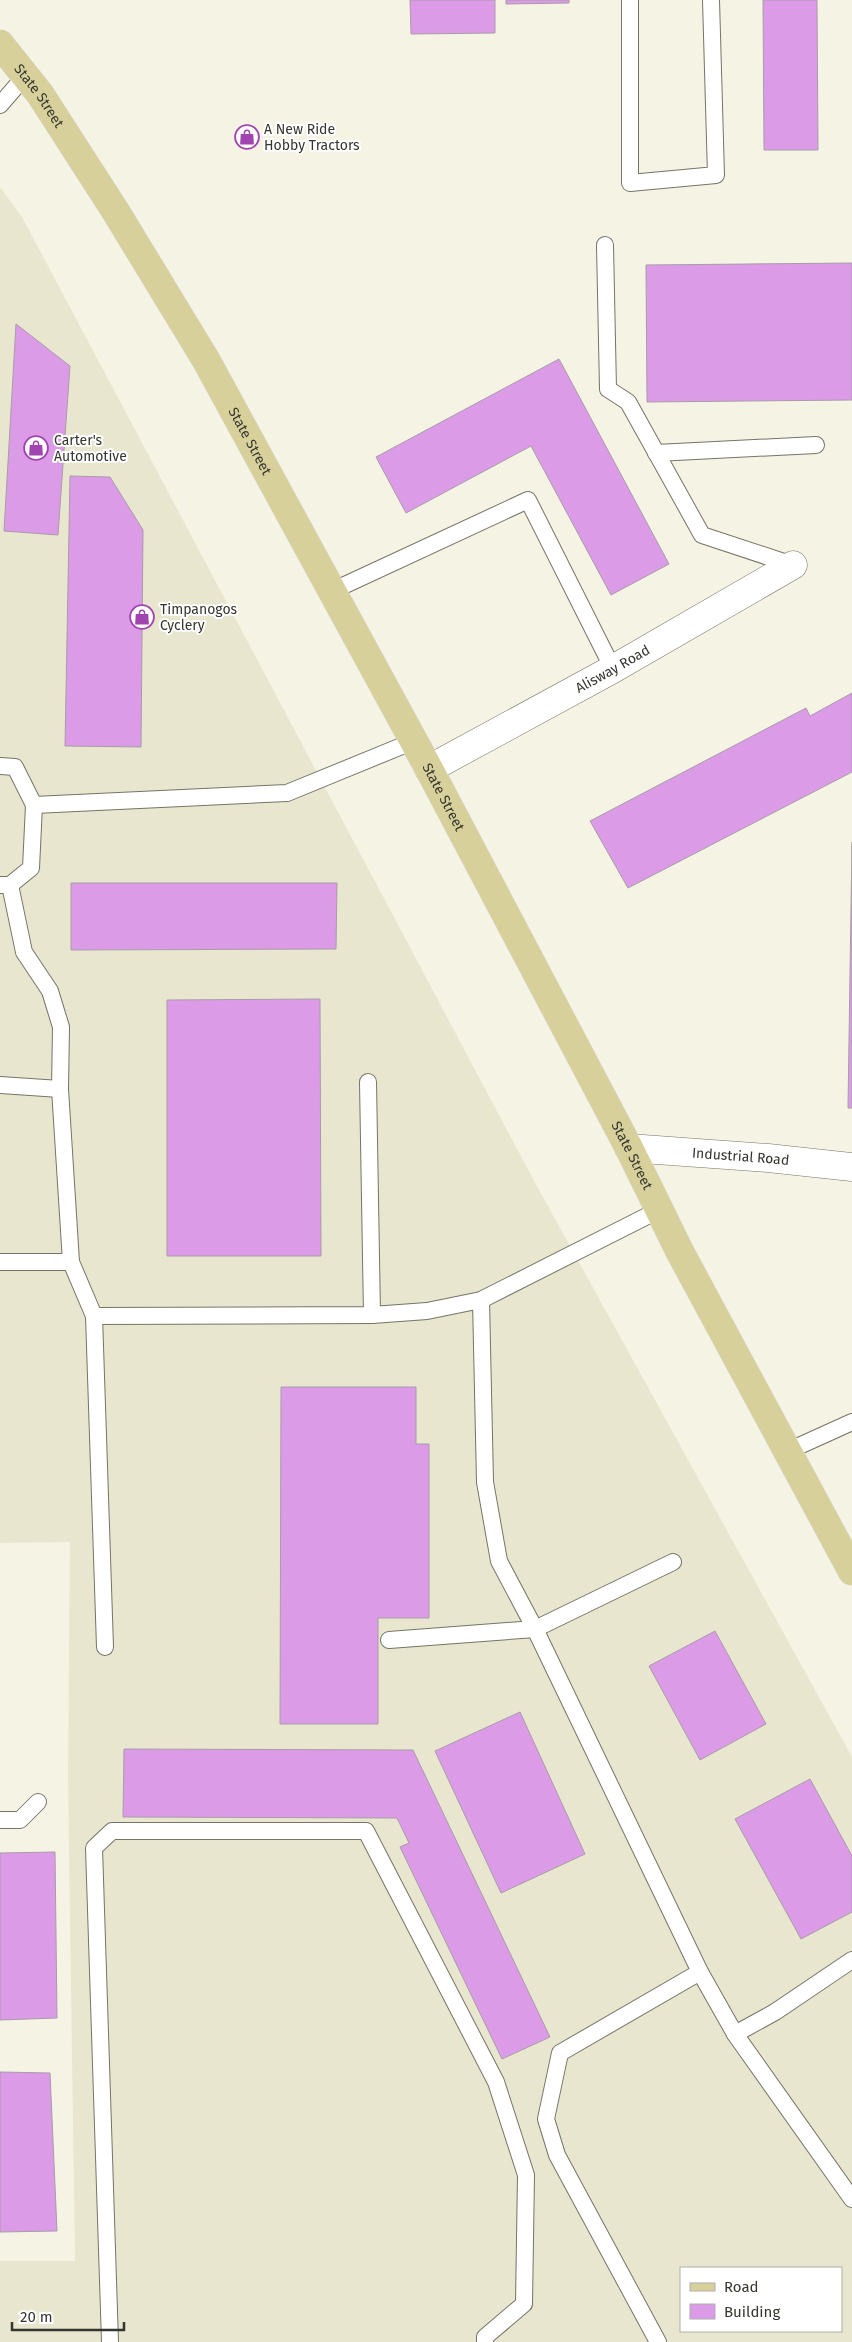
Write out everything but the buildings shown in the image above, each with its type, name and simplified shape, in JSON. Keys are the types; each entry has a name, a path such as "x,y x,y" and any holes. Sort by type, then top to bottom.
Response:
{"main road":[{"name":"State Street","path":"0,44 40,94 116,212 206,360 429,769 629,1148 659,1210 852,1571"}],"street":[{"name":"Alisway Road","path":"429,769 613,669 793,565"},
{"name":"Industrial Road","path":"629,1148 768,1158 852,1167"}],"lane":[{"path":"630,0 630,183 716,174 711,0"},
{"path":"0,106 25,76"},
{"path":"605,245 608,389 628,402 702,535 793,565"},
{"path":"656,452 816,445"},
{"path":"332,591 528,500 613,669"},
{"path":"34,805 287,793 414,741"},
{"path":"0,766 14,766 34,805 31,868 5,885 24,952 50,991 61,1026 60,1089 71,1262 94,1316 105,1647"},
{"path":"368,1082 372,1315"},
{"path":"0,1085 60,1089"},
{"path":"94,1316 372,1315 427,1311 481,1300 659,1210"},
{"path":"0,1262 71,1262"},
{"path":"481,1300 487,1491 499,1561 535,1629 700,1972 735,2034 852,2199"},
{"path":"788,1451 852,1422"},
{"path":"389,1640 535,1629 673,1562"},
{"path":"0,1820 20,1820 38,1802"},
{"path":"110,2342 94,1848 112,1831 366,1831 496,2082 526,2175 524,2304 484,2337 484,2342"},
{"path":"735,2034 775,2012 852,1960"},
{"path":"658,2342 557,2155 546,2119 560,2053 700,1972"}],"shaded area":[{"path":"0,187 22,217 533,1179 852,1757 852,2342 0,2342 0,2261 75,2261 68,1777 70,1542 0,1543"}],"place":[{"name":"A New Ride Hobby Tractors","path":"247,137"},
{"name":"Carter's Automotive","path":"36,448"},
{"name":"Timpanogos Cyclery","path":"142,617"}]}
